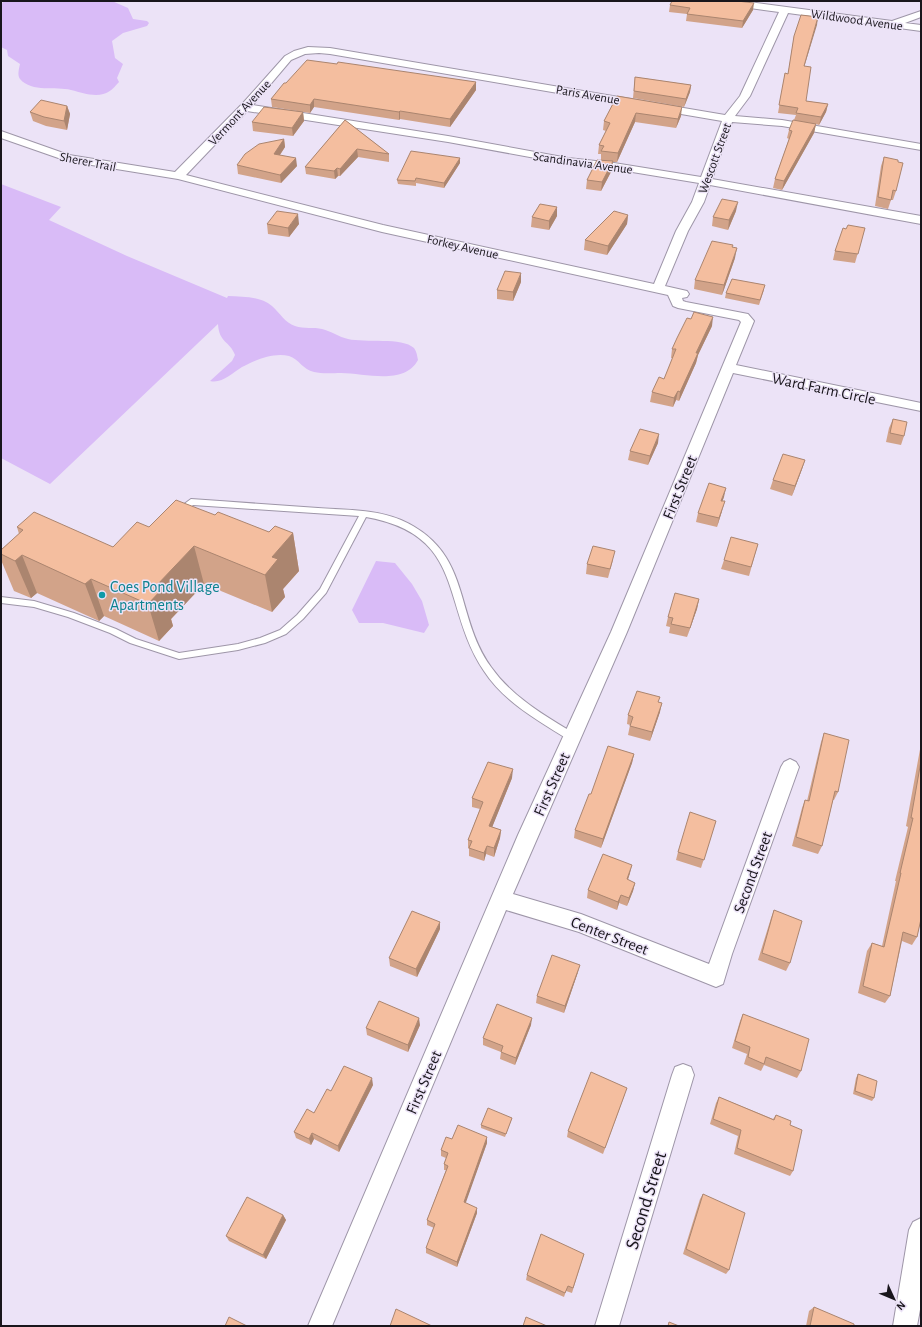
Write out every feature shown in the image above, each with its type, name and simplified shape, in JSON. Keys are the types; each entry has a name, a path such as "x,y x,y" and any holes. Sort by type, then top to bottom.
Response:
{"street":[{"name":"Wildwood Avenue","path":"721,1 921,28"},
{"name":"Wescott Street","path":"658,288 682,231 698,202 728,119 745,96 785,10"},
{"path":"894,24 921,14"},
{"name":"Paris Avenue","path":"302,51 330,51 728,119 782,123 921,147"},
{"name":"Vermont Avenue","path":"178,176 245,107 288,58 302,51"},
{"name":"Scandinavia Avenue","path":"245,107 448,139 568,161 614,166 705,181 921,220"},
{"name":"Sherer Trail","path":"1,134 67,158 178,176"},
{"name":"Forkey Avenue","path":"178,176 382,228 750,309"},
{"name":"First Street","path":"320,1326 501,899 620,632 748,321 743,317 678,303 673,291"},
{"name":"Ward Farm Circle","path":"728,368 921,408"},
{"name":"Second Street","path":"716,978 722,954 790,767"},
{"name":"Center Street","path":"501,899 581,923 716,978"},
{"name":"Second Street","path":"607,1326 683,1074"},
{"path":"905,1326 921,1230"}],"lane":[{"path":"172,517 191,502 364,514 387,518 406,525 422,535 439,550 450,572 470,636 488,669 503,687 526,708 572,737"},
{"path":"1,600 34,604 71,615 133,641 179,656 238,647 262,641 283,632 300,618 323,592 364,514"}],"shaded area":[{"path":"4,1 112,1 128,8 133,19 147,21 149,23 147,26 123,33 112,41 115,58 123,64 117,78 119,82 109,92 100,95 93,95 65,89 37,88 20,79 18,74 20,64 8,56 7,50 1,47 1,5"},
{"path":"1,184 61,207 49,220 127,256 227,298 228,296 262,300 272,306 291,325 322,329 348,339 364,341 392,341 408,345 414,348 418,360 412,368 403,373 394,376 372,376 314,372 307,369 292,357 277,355 265,357 253,362 242,367 231,375 214,382 210,381 232,361 235,355 233,350 220,335 218,324 50,484 1,458"},
{"path":"376,561 395,563 412,584 422,601 429,625 424,633 383,623 359,623 352,610"}],"building":[{"path":"672,1 737,1 754,3 743,21 687,14 690,8 670,5"},
{"path":"801,15 818,17 804,66 811,67 806,101 828,104 821,117 796,113 798,108 779,105 785,73 788,74 794,36"},
{"path":"307,60 337,64 338,62 476,82 450,119 314,99 310,105 271,99 284,83 286,83"},
{"path":"635,77 691,85 686,99 634,91"},
{"path":"617,96 682,107 678,119 636,113 618,153 601,151 604,146 599,145 610,123 604,121"},
{"path":"41,100 67,106 64,121 44,117 30,112"},
{"path":"264,107 303,112 292,128 252,122"},
{"path":"345,120 389,154 357,149 340,169 337,168 334,171 305,167"},
{"path":"793,120 816,124 784,181 775,179 792,131 789,130"},
{"path":"284,139 274,154 296,158 280,175 237,165 245,154 259,144"},
{"path":"411,151 460,158 444,183 416,178 415,181 397,180"},
{"path":"884,157 898,160 898,162 903,163 896,191 893,190 891,200 878,197"},
{"path":"597,160 613,161 602,182 587,180"},
{"path":"722,199 738,202 729,220 713,217"},
{"path":"540,204 557,207 549,221 532,217"},
{"path":"277,211 298,214 288,228 267,224"},
{"path":"614,211 628,215 608,246 585,240"},
{"path":"848,225 865,228 858,254 835,251 843,228 846,229"},
{"path":"712,241 733,245 732,247 737,248 724,285 695,280"},
{"path":"505,271 521,273 513,292 497,290"},
{"path":"732,279 765,285 760,300 726,293"},
{"path":"694,312 713,317 680,392 678,391 674,398 652,392 659,377 664,379 676,349 672,349 687,318 691,319"},
{"path":"893,419 907,422 904,436 890,433"},
{"path":"640,429 659,434 650,456 630,451"},
{"path":"783,454 805,460 795,486 773,480"},
{"path":"709,483 726,488 721,501 725,501 719,518 698,513"},
{"path":"176,500 215,515 218,512 269,532 275,526 293,533 272,557 278,559 265,575 194,546 156,586 162,589 148,604 91,579 85,584 22,555 15,561 1,554 1,550 23,530 17,527 34,512 113,547 137,522 149,527"},
{"path":"731,537 758,544 751,567 724,560"},
{"path":"593,546 615,551 610,569 587,564"},
{"path":"675,593 699,599 690,628 671,624 673,618 668,617"},
{"path":"637,691 660,697 658,702 662,703 652,732 630,726 633,717 628,715"},
{"path":"824,733 849,740 838,792 835,791 822,846 796,837 805,800 809,801"},
{"path":"608,746 634,754 603,839 575,830 589,794 591,794"},
{"path":"921,761 921,919 917,937 903,932 890,996 863,986 872,943 884,947 913,818 911,818"},
{"path":"488,762 513,769 489,826 501,830 494,848 487,846 484,853 469,848 472,841 468,840 483,802 472,798"},
{"path":"690,812 716,821 704,860 678,852"},
{"path":"603,854 632,865 627,879 635,883 629,898 621,895 618,902 588,890"},
{"path":"774,910 802,921 790,963 762,953"},
{"path":"412,911 440,922 416,969 389,958"},
{"path":"552,955 580,965 565,1006 537,996"},
{"path":"379,1001 419,1018 408,1045 366,1028"},
{"path":"497,1004 532,1018 516,1058 501,1052 503,1046 483,1038"},
{"path":"743,1014 809,1039 801,1071 766,1057 764,1064 748,1057 750,1047 735,1041"},
{"path":"344,1066 372,1078 338,1146 312,1133 309,1139 294,1132 307,1109 314,1113 327,1089 331,1091"},
{"path":"591,1072 627,1088 605,1148 568,1131"},
{"path":"858,1074 877,1081 874,1098 855,1091"},
{"path":"719,1097 774,1120 776,1115 791,1121 790,1125 802,1130 793,1171 737,1148 741,1130 713,1119"},
{"path":"488,1108 512,1118 506,1134 481,1125"},
{"path":"458,1125 487,1137 464,1202 477,1208 457,1262 426,1248 435,1224 427,1220 448,1166 444,1164 448,1153 441,1150 446,1137 452,1139"},
{"path":"703,1194 745,1213 729,1270 686,1249"},
{"path":"247,1197 283,1215 263,1255 226,1236"},
{"path":"541,1234 584,1254 573,1288 568,1286 565,1293 527,1275"},
{"path":"814,1307 854,1324 854,1326 810,1326"},
{"path":"396,1309 432,1326 390,1326"},
{"path":"229,1317 247,1326 225,1326"},
{"path":"526,1317 547,1326 523,1326"},
{"path":"669,1322 679,1326 668,1326"}],"place":[{"name":"Coes Pond Village Apartments","path":"102,595"}]}
